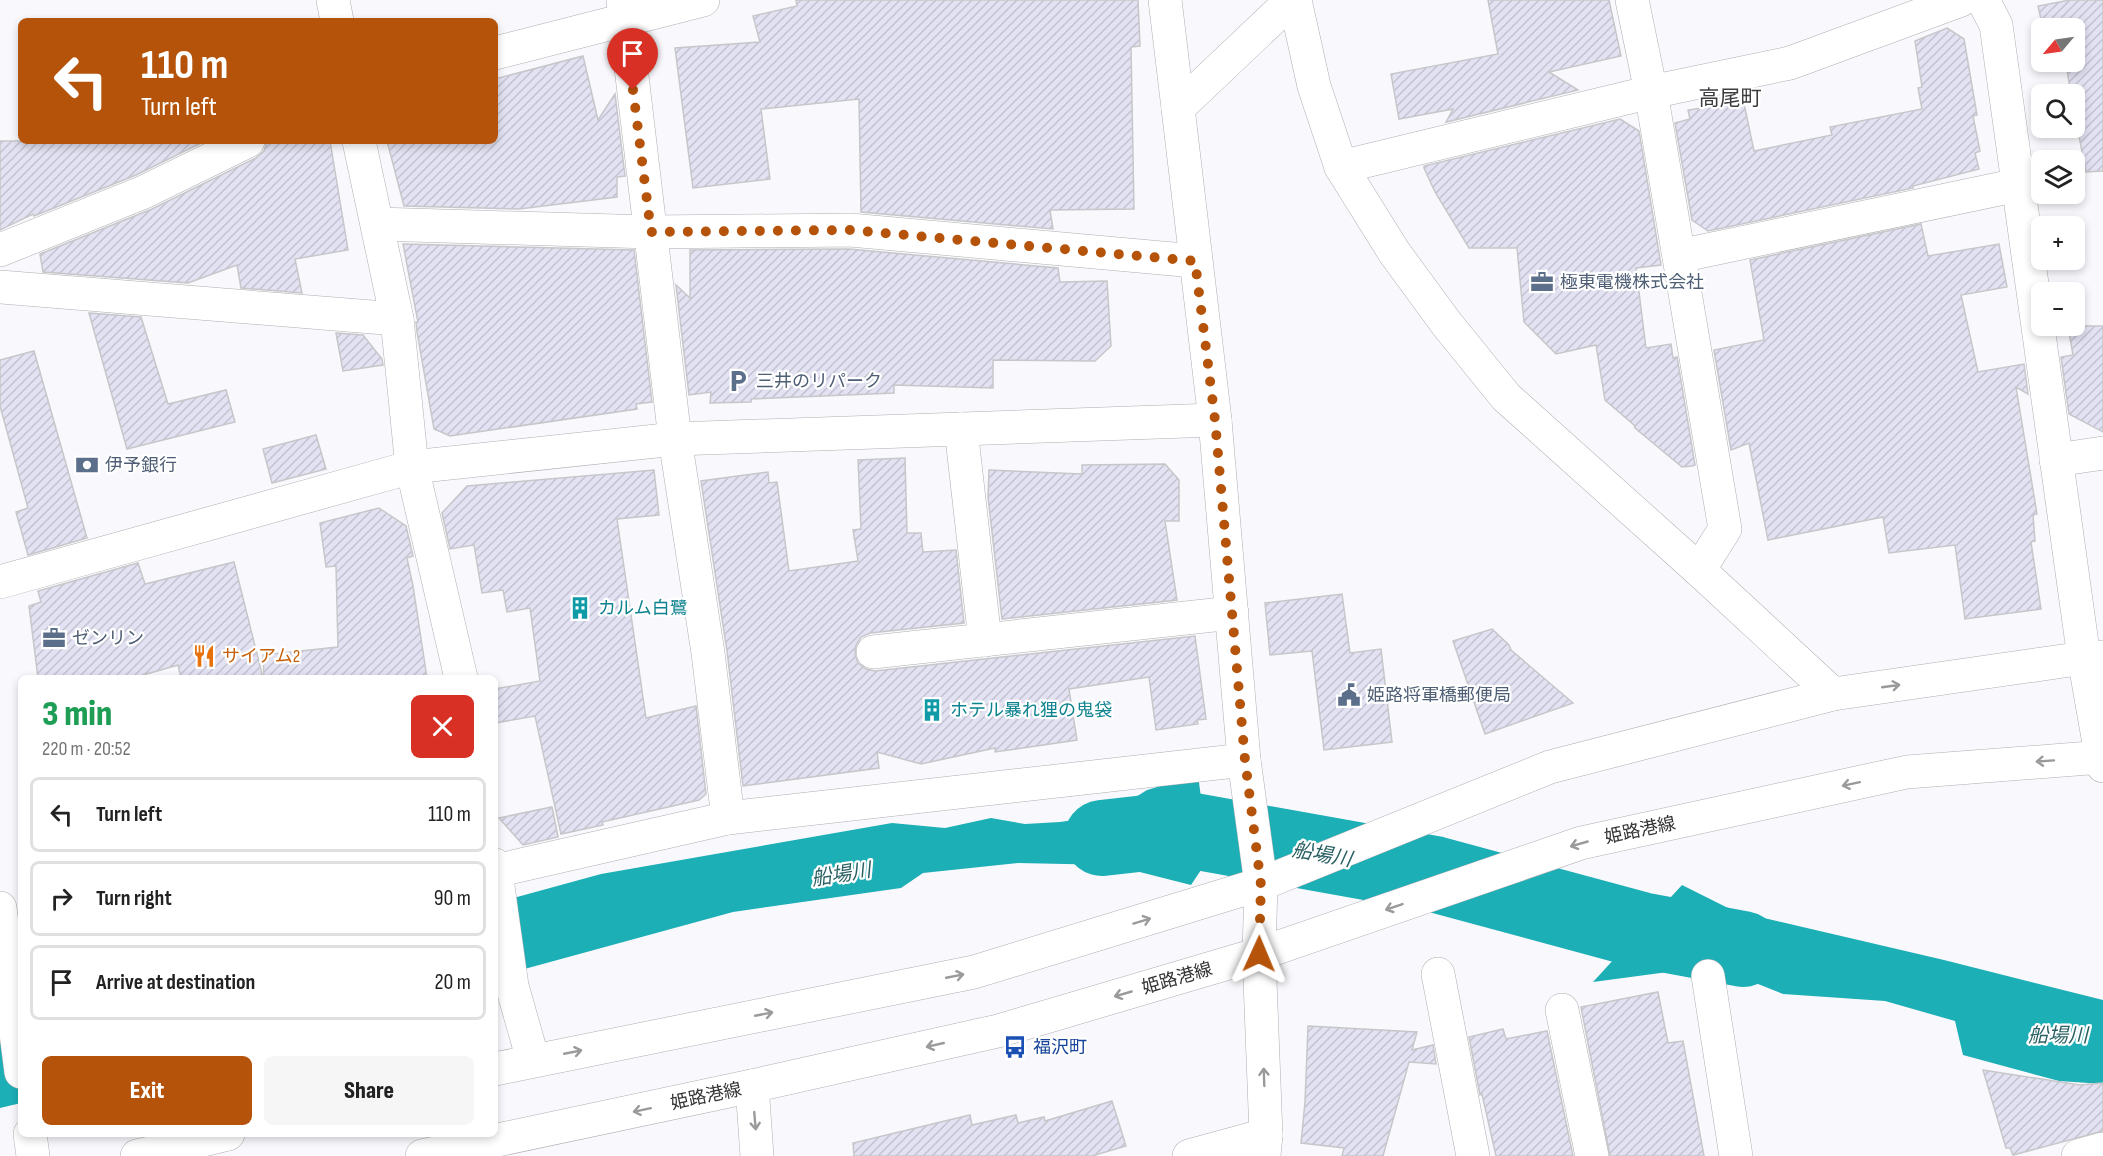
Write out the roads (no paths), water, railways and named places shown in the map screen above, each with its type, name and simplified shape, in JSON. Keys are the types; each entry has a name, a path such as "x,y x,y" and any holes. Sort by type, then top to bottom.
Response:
{"street":[{"path":"333,0 336,18"},
{"path":"498,52 624,9 703,0"},
{"path":"1165,0 1215,420 1245,760 1261,885 1259,954 1265,1146 1189,1156"},
{"path":"1178,108 1294,0 1314,86 1341,167 1400,261 1446,323 1506,397 1833,694"},
{"path":"1632,0 1651,92 1725,529 1699,570"},
{"path":"1341,167 1651,92 1790,63 1961,0"},
{"path":"1983,0 1996,24 2056,460 2093,657 2103,760"},
{"path":"624,9 675,439 708,653 728,818"},
{"path":"0,250 144,192 242,144"},
{"path":"360,144 397,319 412,468 460,675"},
{"path":"1679,256 2018,185"},
{"path":"377,224 651,232 850,230 1195,261"},
{"path":"0,287 397,319"},
{"path":"0,582 412,468 675,439 1215,420"},
{"path":"961,429 986,640"},
{"path":"2056,460 2103,453"},
{"path":"873,652 1232,613"},
{"path":"498,1068 974,972 1261,885 1550,767 1833,694 2093,657"},
{"path":"498,868 728,818 1245,760"},
{"name":"姫路港線","path":"422,1156 998,1031 1259,954 1581,843 1907,772 2103,760"},
{"path":"498,890 512,986 533,1060"},
{"path":"0,908 18,1051"},
{"path":"1438,974 1473,1156"},
{"path":"1708,976 1736,1156"},
{"path":"1562,1010 1592,1156"},
{"path":"752,1086 757,1156"},
{"path":"30,1137 33,1156"},
{"path":"137,1156 216,1137"},
{"path":"2078,1156 2103,1149"}],"water":[{"path":"1198,775 1209,858 1191,885 1112,865 1018,863 923,873 901,888 733,912 498,976 498,902 601,874 892,823 945,828 991,818 1025,824 1060,822 1107,815 1147,790"},
{"name":"船場川","path":"1682,885 1734,911 2103,1000 2103,1084 2059,1081 1963,1055 1955,1021 1885,1001 1783,994 1713,966 1593,982"},
{"path":"18,1036 18,1104 0,1108 0,1040"}],"waterway":[{"name":"船場川","path":"1102,838 1182,829 1434,874 1641,930 1743,949"}],"place":[{"name":"極東電機株式会社","path":"1542,282"},
{"name":"三井のリパーク","path":"738,381"},
{"name":"伊予銀行","path":"87,465"},
{"name":"カルム白鷺","path":"580,608"},
{"name":"ゼンリン","path":"54,638"},
{"name":"サイアム2","path":"204,656"},
{"name":"姫路将軍橋郵便局","path":"1349,695"},
{"name":"ホテル暴れ狸の鬼袋","path":"932,710"},
{"name":"福沢町","path":"1015,1047"}],"district":[{"name":"高尾町","path":"1730,98"}]}
